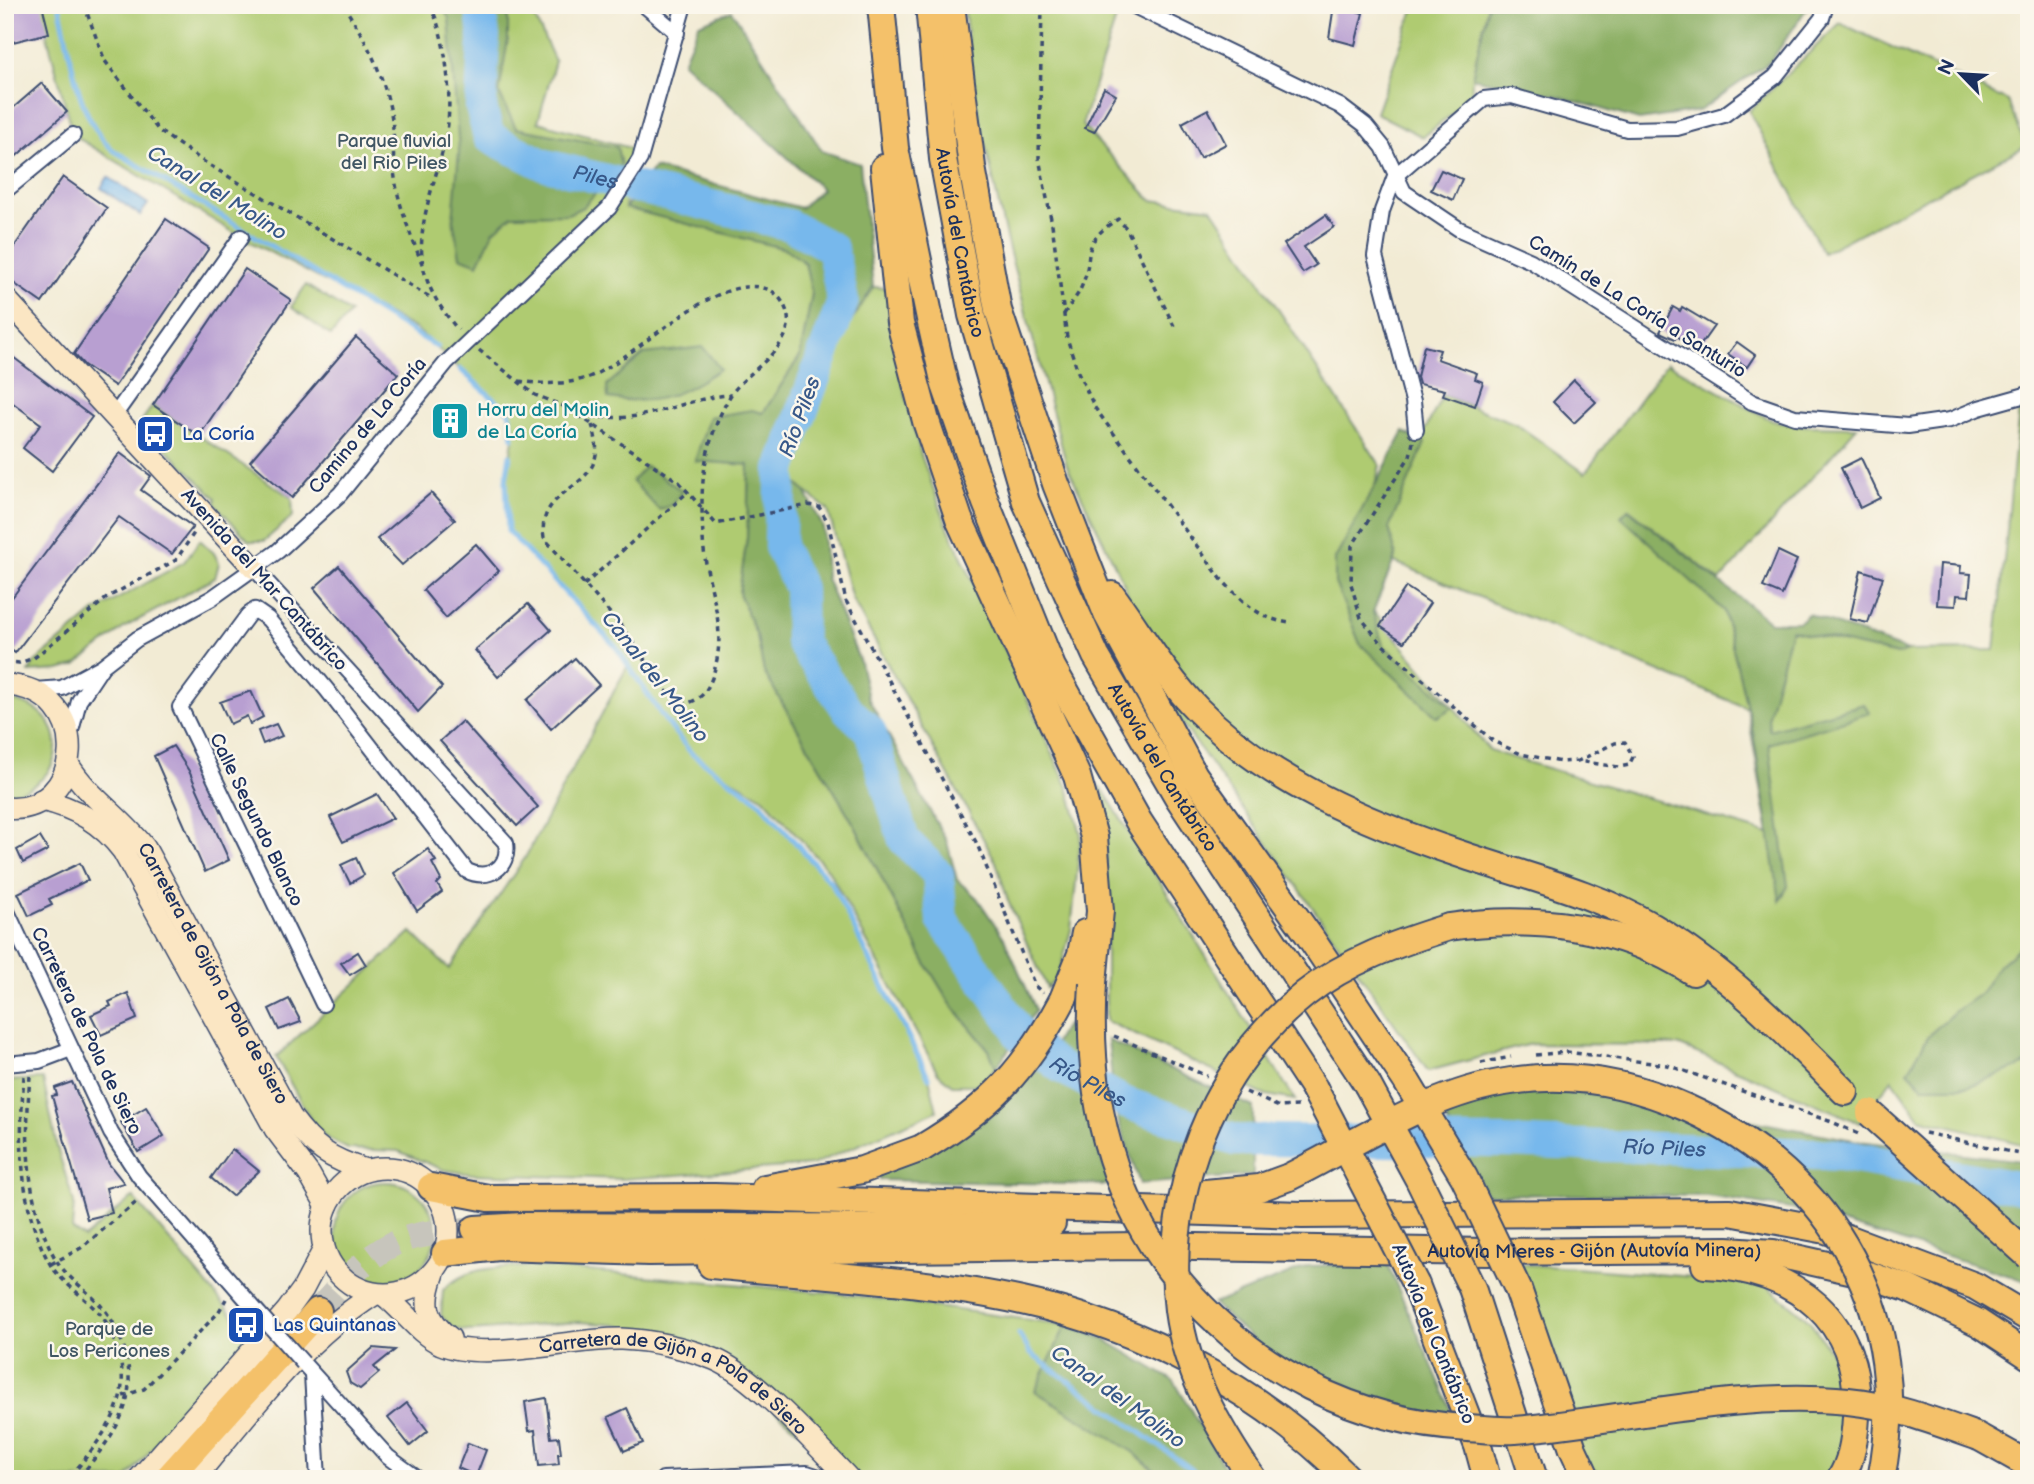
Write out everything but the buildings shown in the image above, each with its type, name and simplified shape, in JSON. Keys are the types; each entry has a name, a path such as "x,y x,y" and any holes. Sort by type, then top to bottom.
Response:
{"highway":[{"path":"880,5 877,89 900,323 926,421 959,519 1077,776 1094,837 1100,911 1093,983 1092,1074 1104,1138 1127,1202 1156,1255 1192,1297 1246,1346 1285,1375 1339,1402 1390,1418 1447,1427 1511,1430 1704,1403 1819,1400 1875,1406 1979,1437 2029,1465"},
{"name":"Autovía del Cantábrico","path":"880,5 895,148 945,385 986,503 1052,667 1139,821 1314,1088 1416,1285 1478,1446 1487,1479"},
{"name":"Autovía del Cantábrico","path":"929,5 943,159 972,315 1026,502 1096,656 1178,797 1367,1084 1418,1178 1472,1288 1534,1479"},
{"path":"951,5 972,167 998,310 1056,484 1107,614 1194,775 1310,937 1407,1083 1464,1177 1518,1289 1573,1449 1587,1479"},
{"path":"1056,484 1112,595 1145,641 1197,709 1253,755 1339,807 1396,832 1592,898 1652,926 1704,961 1775,1021 1845,1092"},
{"path":"714,1197 862,1170 922,1148 955,1128 998,1094 1031,1053 1063,999 1081,954 1088,918 1094,837"},
{"path":"1253,1479 1207,1405 1179,1312 1175,1271 1178,1225 1187,1170 1229,1078 1264,1034 1305,994 1347,967 1392,945 1449,927 1490,921 1561,925 1620,939 1655,952 1734,1000 1870,1113 2029,1256"},
{"path":"475,1229 954,1216 1218,1194 1259,1188 1289,1177 1393,1121 1465,1091 1511,1080 1576,1078 1619,1084 1671,1101 1710,1118 1747,1139 1783,1167 1805,1189 1839,1237 1864,1283 1883,1345 1887,1439 1881,1479"},
{"path":"431,1187 488,1198 714,1197 954,1216 1139,1246"},
{"name":"Autovía Mieres - Gijón (Autovía Minera)","path":"954,1216 1730,1212 1826,1230 1975,1286 2029,1318"},
{"path":"440,1262 499,1247 648,1252 1139,1246"},
{"name":"Autovía Mieres - Gijón (Autovía Minera)","path":"1139,1246 1486,1252 1727,1250 1773,1253 1863,1273 1907,1288 1979,1323 2029,1356"},
{"path":"648,1252 710,1264 945,1289 1023,1301 1085,1318 1144,1340 1210,1373 1319,1448 1349,1479"},
{"path":"1486,1252 1719,1266 1780,1279 1798,1290 1816,1304 1844,1339 1857,1380 1855,1434 1840,1479"},
{"path":"167,1479 318,1311"}],"main road":[{"name":"Avenida del Mar Cantábrico","path":"5,298 254,568"},
{"path":"5,685 35,690 58,708 70,735 68,764 62,778 41,800 7,812"},
{"name":"Carretera de Gijón a Pola de Siero","path":"68,764 79,781 131,830 145,848 291,1117 310,1143 327,1155 366,1170"},
{"name":"Carretera de Gijón a Pola de Siero","path":"41,800 86,817 114,838 123,850 275,1129 309,1174 327,1206"},
{"path":"380,1295 343,1279 331,1266 324,1249 321,1227 327,1206 337,1189 366,1170 387,1167 403,1170 431,1187 444,1207 449,1230 427,1294 427,1309 431,1321 456,1343 474,1349"},
{"path":"139,1479 287,1311 324,1249"},
{"path":"194,1479 314,1341 343,1315 380,1295 409,1291 440,1262"},
{"name":"Carretera de Gijón a Pola de Siero","path":"380,1295 442,1345 474,1349 620,1339 674,1348 716,1360 757,1389 849,1479"}],"street":[{"path":"644,5 677,33 684,5"},
{"name":"Camín de La Coría a Santurio","path":"1132,5 1340,106 1366,125 1383,147 1404,192 1447,223 1531,261 1752,402 1780,413 1866,423 1931,424 2029,394"},
{"path":"1416,430 1413,401 1376,256 1382,211 1395,176 1484,99 1512,96 1627,129 1677,128 1724,115 1775,77 1822,18 1826,5"},
{"name":"Camino de La Coría","path":"35,690 62,688 101,667 137,639 212,598 299,534 340,494 446,363 609,208 640,159 677,33"},
{"path":"5,191 73,135"},
{"path":"119,409 241,237"},
{"name":"Avenida del Mar Cantábrico","path":"215,658 248,615 255,610 261,613 327,690 467,871 480,877 490,875 500,867 507,852 500,834 254,568"},
{"name":"Calle Segundo Blanco","path":"215,658 180,707 323,1004"},
{"name":"Camino de La Coría","path":"70,735 79,701 101,667"},
{"name":"Carretera de Pola de Siero","path":"5,907 111,1133 151,1190 307,1369 388,1457 418,1479"},
{"path":"5,1064 27,1064 71,1049"},
{"path":"307,1369 318,1479"},
{"path":"663,1479 807,1473 825,1479"}],"path":[{"path":"84,5 105,61 159,131 206,163 435,300"},
{"path":"344,5 362,32 380,71 392,119 395,179 407,225 423,268"},
{"path":"1042,5 1039,158 1067,338 1078,372 1090,400 1222,580 1247,606 1271,621 1291,623"},
{"path":"1064,314 1081,289 1089,248 1097,232 1118,219 1127,229 1174,326"},
{"path":"517,381 548,384 585,379 705,300 754,287 771,290 782,300 788,311 788,326 782,343 730,395 715,427 704,474 702,538 720,633 716,667 707,690 697,702 683,704 670,696 622,627 544,538 542,525 547,510 555,499 588,476 596,456 596,438 591,424"},
{"path":"580,416 616,419 640,416 704,397 730,395"},
{"path":"1416,430 1410,456 1352,546 1351,584 1361,618 1383,645 1493,741 1521,754 1561,762 1578,761 1619,768 1629,765 1633,757 1625,742 1615,743 1578,761"},
{"path":"584,585 689,491"},
{"path":"730,523 808,505"},
{"path":"5,660 19,663 34,658 108,597 176,560 197,528"},
{"path":"27,1064 30,1073 32,1195 57,1261 110,1317 128,1362 130,1396 118,1424 78,1479"},
{"path":"27,1064 23,1077 24,1180 30,1217 51,1264 106,1323 121,1360 123,1396 102,1436 69,1479"},
{"path":"51,1264 81,1248 151,1190"},
{"path":"123,1396 130,1396 144,1389 218,1313 234,1286"}],"green space":[{"name":"Parque fluvial del Rio Piles","path":"39,5 540,5 535,18 555,61 538,122 630,148 625,208 786,249 805,263 812,294 800,357 755,425 749,456 747,538 739,593 757,636 764,672 855,826 925,962 950,1003 989,1050 996,1068 980,1085 952,1085 938,1073 829,871 764,798 724,775 759,801 832,884 929,1078 937,1111 812,1165 622,1179 472,1174 444,1170 398,1151 348,1149 325,1137 314,1126 276,1057 411,932 449,969 525,858 628,665 616,647 508,531 506,480 514,434 509,413 416,329 241,237 73,135"},
{"path":"440,5 508,5 508,39 499,93 516,128 617,147 621,165 583,207 568,214 512,215 493,232 478,264 460,257 453,220 459,151 449,18"},
{"path":"964,5 1109,5 1119,9 1082,125 1151,200 1212,208 1380,465 1351,584 1490,751 1769,834 1747,708 1375,554 1420,440 1443,395 1516,424 1585,473 1667,363 1773,421 1807,426 1857,427 1720,581 1629,509 1621,516 1724,611 1747,707 1792,630 1897,655 1908,651 1995,650 2019,410 2029,396 2029,1146 1920,1118 1892,1079 1860,1123 1678,1045 1531,1044 1428,1071 1163,696 1124,584 1067,466 1007,242 973,89"},
{"path":"1415,5 1488,5 1472,78 1472,98 1423,137 1376,113"},
{"path":"1488,5 1624,5 1626,9 1809,5 1771,61 1699,111 1639,120 1558,96 1472,78"},
{"path":"732,11 822,151 860,164 873,287 831,353 788,477 805,491 823,527 826,578 860,662 868,698 947,842 957,880 977,898 1004,938 1036,1010 996,1068 989,1050 950,1003 925,962 855,826 764,672 757,636 739,593 747,538 749,465 695,461 709,417 752,410 763,413 800,356 812,294 805,263 786,249 625,208 654,168 801,208 822,189 683,62 699,24"},
{"path":"1840,23 2008,101 2026,146 1823,253 1749,111"},
{"path":"306,285 350,313 331,336 291,307"},
{"path":"873,287 886,288 902,381 921,455 947,525 1068,787 1081,834 1071,930 1058,977 1047,988 1008,901 996,862 852,599 828,510 788,477 831,353"},
{"path":"703,347 720,369 692,386 667,397 641,401 608,398 607,385 644,354"},
{"path":"153,405 292,498 293,516 264,541 249,541 215,504 216,498 159,442 161,438 151,426 147,428 141,422"},
{"path":"1404,432 1425,443 1389,528 1396,555 1373,612 1383,645 1453,707 1437,717 1360,644 1335,583 1335,559"},
{"path":"646,466 682,491 672,505 659,510 632,481"},
{"path":"1628,509 1770,622 1799,622 1808,614 1908,651 1897,655 1791,630 1768,716 1769,730 1864,704 1870,713 1769,744 1788,886 1780,901 1753,732 1724,611 1621,517"},
{"path":"200,540 214,553 219,563 215,578 125,627 76,665 59,670 29,672 34,663 94,612 184,562"},
{"path":"5,701 31,707 45,718 54,732 56,748 53,763 43,777 28,788 7,794"},
{"path":"1094,782 1103,790 1295,1100 1262,1094 1106,1021 1106,851"},
{"path":"2029,939 2029,1063 1967,1087 1923,1087 1908,1071 1929,1035 1954,1012 1980,994 1997,967"},
{"path":"1066,1025 1079,1027 1081,1068 1088,1107 1097,1146 1111,1185 880,1180 878,1173 990,1116 1041,1065"},
{"path":"1108,1040 1253,1107 1253,1175 1140,1184 1115,1111"},
{"name":"Parque de Los Pericones","path":"43,1079 57,1147 74,1203 72,1229 84,1238 133,1197 243,1327 248,1338 126,1479 5,1479 5,1081"},
{"path":"1519,1091 1604,1093 1858,1141 2029,1162 2029,1282 1804,1211 1707,1196 1486,1194 1441,1110"},
{"path":"385,1182 404,1185 421,1196 432,1213 435,1232 432,1251 421,1268 404,1279 385,1282 366,1279 349,1268 338,1251 335,1232 338,1213 349,1196 366,1185"},
{"path":"1387,1263 1451,1409 1448,1418 1378,1402 1312,1378 1263,1348 1213,1304 1308,1266"},
{"path":"1520,1264 1735,1280 1767,1286 1809,1320 1841,1370 1854,1479 1566,1479 1570,1396"},
{"path":"532,1266 843,1294 1066,1325 1101,1431 1133,1452 1164,1479 859,1479 686,1339 616,1325 579,1322 472,1331 452,1329 441,1315 443,1290 463,1276 484,1269"},
{"path":"1066,1325 1102,1338 1174,1381 1231,1479 1164,1479 1133,1452 1035,1391"}],"water":[{"path":"108,177 148,204 140,215 101,188"}],"waterway":[{"name":"Canal del Molino","path":"59,5 82,102 100,136 113,150 437,347"},
{"name":"Río Piles","path":"480,5 484,36 481,107 489,137 542,164 789,225 832,248 843,301 781,469 780,547 800,588 801,642 847,709 870,731 904,840 938,874 942,920 1019,1035 1060,1067 1126,1103 1235,1140 1506,1142 1840,1155 2029,1189"},
{"name":"Canal del Molino","path":"460,369 510,413 513,438"},
{"name":"Canal del Molino","path":"510,455 506,480 508,531 616,647 665,720 692,754 759,801 832,884 929,1078"},
{"name":"Canal del Molino","path":"1019,1334 1031,1354 1205,1479"}],"tunnel":[{"path":"318,1311 357,1269 392,1244 422,1235 475,1229"}],"place":[{"name":"Horru del Molin de La Coría","path":"450,421"},
{"name":"La Coría","path":"155,434"},
{"name":"Las Quintanas","path":"246,1325"}],"water label":[{"name":"Piles","path":"595,177"}]}
